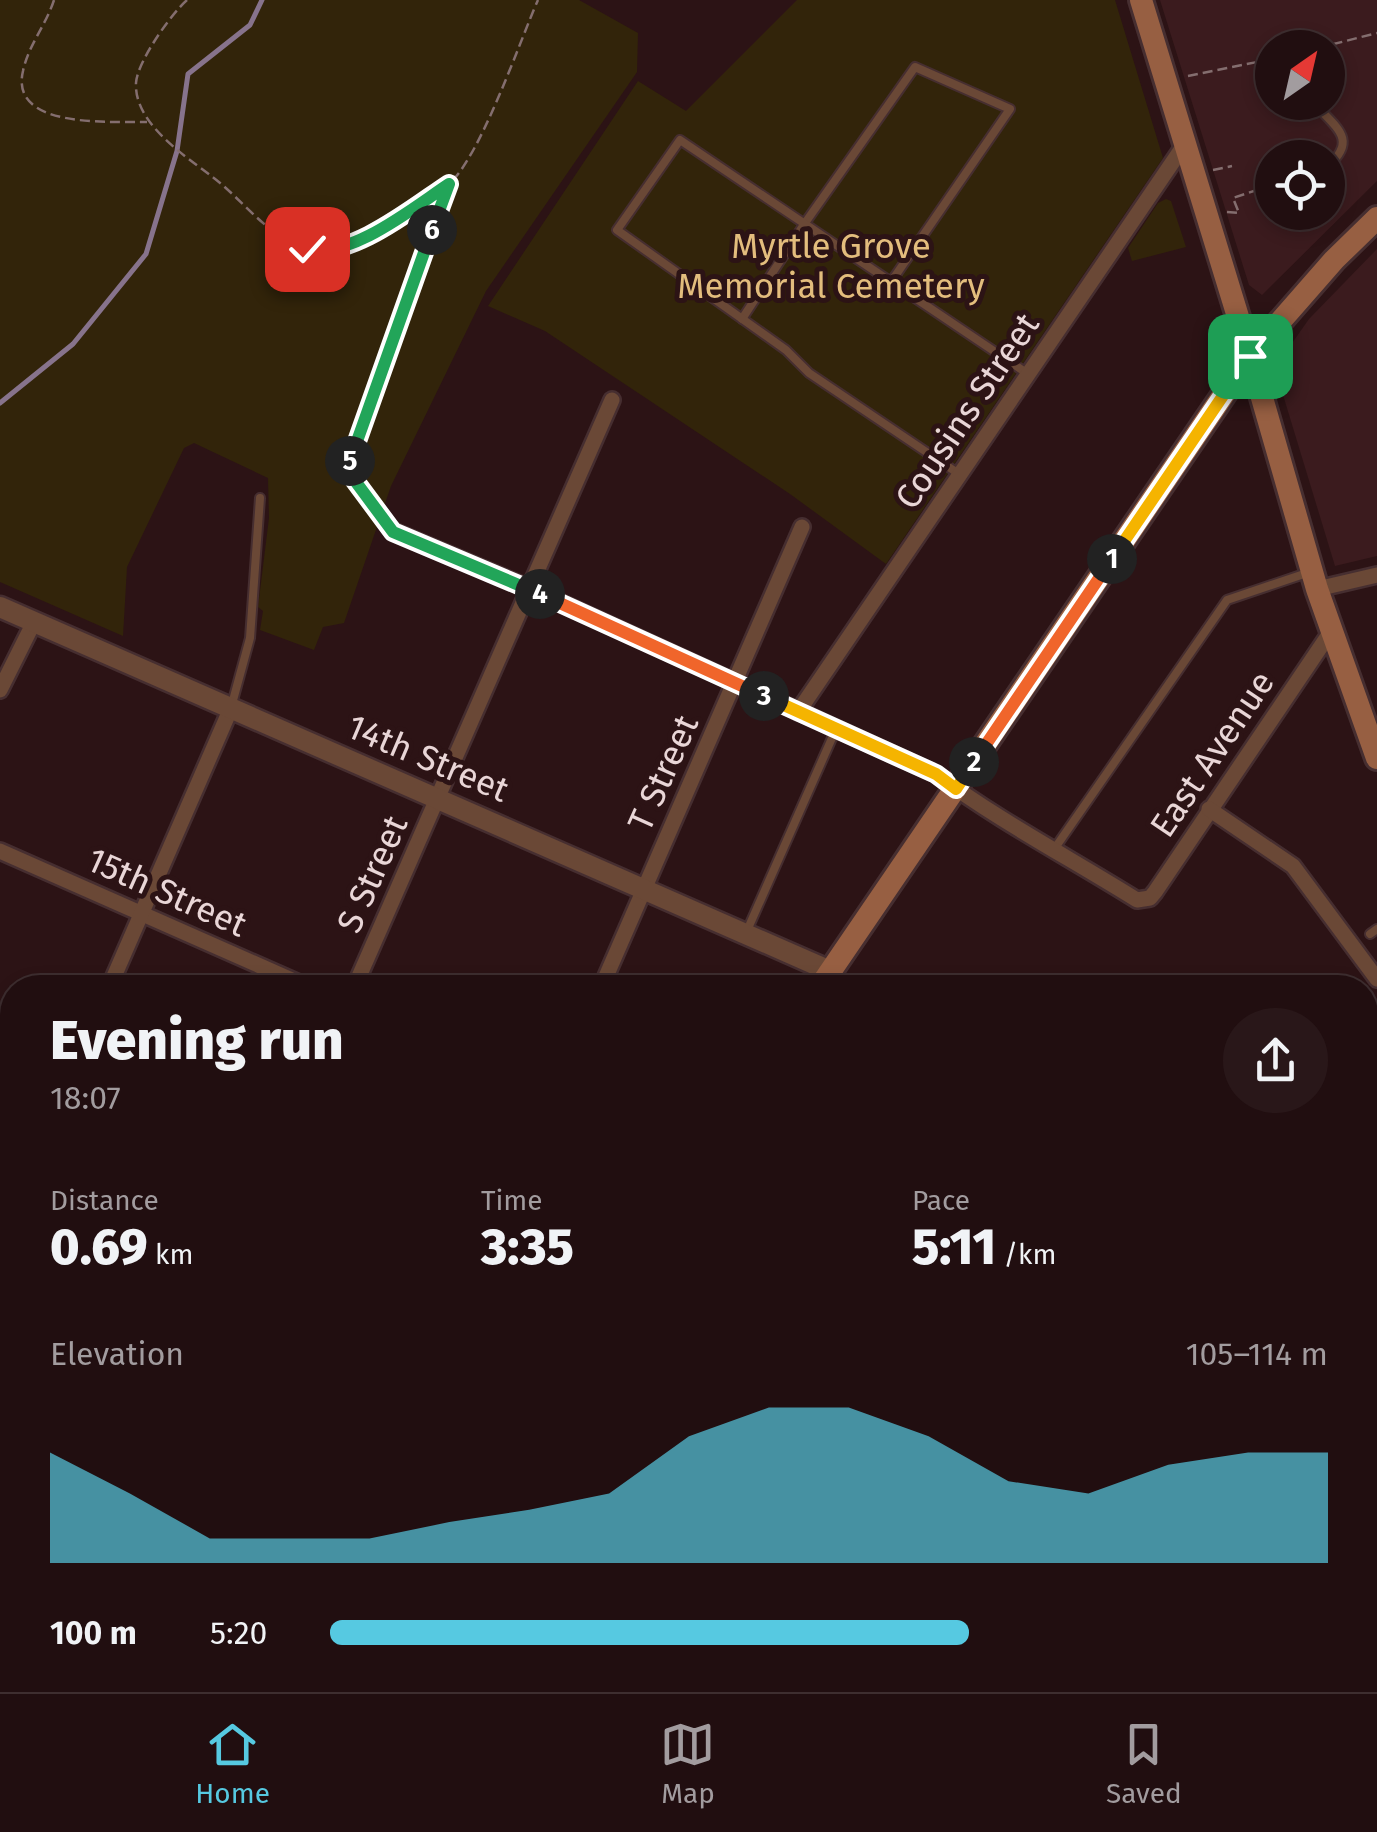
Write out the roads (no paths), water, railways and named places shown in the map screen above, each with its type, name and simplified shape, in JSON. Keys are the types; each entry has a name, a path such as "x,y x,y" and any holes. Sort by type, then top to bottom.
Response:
{"main road":[{"path":"1140,0 1250,356 1330,633 1377,758"},
{"path":"828,975 1250,356 1334,260 1377,218"}],"street":[{"name":"Cousins Street","path":"798,712 1184,144"},
{"name":"S Street","path":"360,975 612,400"},
{"name":"T Street","path":"607,975 802,527"},
{"path":"393,532 530,589 936,774 971,802 1055,848"},
{"path":"1314,580 1377,575"},
{"name":"14th Street","path":"0,607 746,933 818,975"},
{"path":"0,690 34,622"},
{"name":"East Avenue","path":"1055,848 1137,900 1150,898 1330,633"},
{"path":"115,975 231,708"},
{"path":"1209,810 1293,866 1373,975"},
{"name":"15th Street","path":"0,850 280,975"}],"lane":[{"path":"742,319 915,67 1010,109 891,282"},
{"path":"960,475 810,372 786,350 617,230 680,140 1028,374"},
{"path":"231,708 250,638 260,498"},
{"path":"1055,848 1227,600 1314,580"},
{"path":"746,933 836,729"}],"waterway":[{"path":"0,403 73,344 146,254 177,151 188,74 250,25 262,0"}],"park label":[{"name":"Myrtle Grove Memorial Cemetery","path":"831,266"}]}
